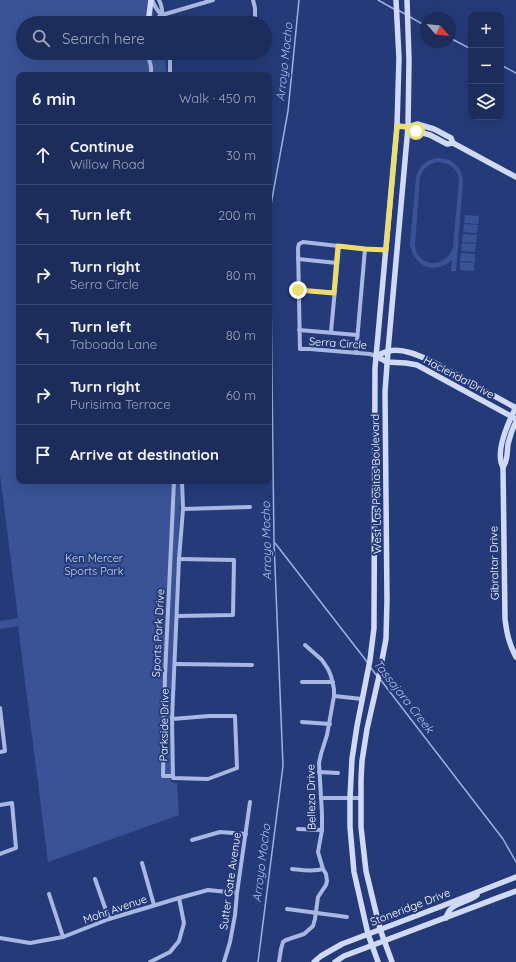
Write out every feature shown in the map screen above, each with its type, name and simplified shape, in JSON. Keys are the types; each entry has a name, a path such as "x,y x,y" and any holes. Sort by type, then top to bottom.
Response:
{"main road":[{"path":"150,16 151,0"},
{"name":"West Las Positas Boulevard","path":"392,962 380,929 366,870 361,826 361,780 367,728 386,639 388,600 385,392 408,127 409,67 407,0"},
{"name":"West Las Positas Boulevard","path":"378,962 368,934 354,872 350,827 350,798 352,759 370,660 374,628 376,356 397,126 399,58 396,2"},
{"path":"397,126 408,127 417,124 434,129 450,138 453,143 516,176"},
{"name":"Hacienda Drive","path":"376,356 388,351 407,352 421,356 516,407"},
{"name":"Hacienda Drive","path":"376,356 387,362 406,363 417,366 514,419"},
{"name":"Gibraltar Drive","path":"516,407 506,463 503,467 505,619 507,635 516,657"},
{"name":"Stoneridge Drive","path":"314,962 321,956 342,944 516,877"},
{"path":"505,882 515,892"},
{"path":"446,918 450,908 470,900 479,891"},
{"name":"Stoneridge Drive","path":"334,962 344,956 372,945 515,892"}],"street":[{"path":"151,0 162,15"},
{"path":"159,0 162,6 162,15"},
{"path":"162,15 213,0"},
{"path":"253,0 255,16"},
{"path":"149,60 151,72"},
{"path":"170,60 170,72"},
{"name":"Serra Circle","path":"376,356 370,354 310,348 305,350 300,348 298,248 299,244 303,242 386,250"},
{"path":"331,332 338,246"},
{"path":"356,353 365,249"},
{"path":"298,259 337,263"},
{"path":"298,290 334,293"},
{"path":"299,330 357,335"},
{"name":"Sports Park Drive","path":"173,777 163,776 163,773 165,676 174,484"},
{"name":"Parkside Drive","path":"173,777 172,719 179,559 183,509 182,484"},
{"path":"183,509 250,507"},
{"path":"177,616 233,615 234,560 179,559"},
{"name":"Belleza Drive","path":"280,962 283,942 309,931 313,926 318,897 327,881 318,852 322,830 319,772 320,754 330,724 334,689 328,669 322,660 305,645"},
{"path":"175,664 252,665"},
{"path":"302,682 333,682"},
{"path":"334,696 362,699"},
{"path":"0,708 5,751 0,752"},
{"path":"172,719 209,716 235,716 237,768 208,779 173,777"},
{"path":"302,722 330,724"},
{"path":"319,772 338,773"},
{"path":"321,798 361,798"},
{"name":"Sutter Gate Avenue","path":"224,962 230,942 250,802"},
{"path":"0,805 12,803 16,848 0,854"},
{"path":"298,829 322,830"},
{"path":"192,840 220,832 246,834"},
{"path":"142,863 154,905"},
{"path":"292,869 312,871 323,869"},
{"path":"96,879 110,919"},
{"name":"Mohr Avenue","path":"0,938 30,943 63,937 110,919 208,890 236,893"},
{"path":"49,894 63,937"},
{"path":"150,962 170,952 179,941 184,923 179,898"},
{"path":"287,909 347,917"}],"green space":[{"name":"Ken Mercer Sports Park","path":"0,0 149,0 155,16 16,16 16,60 165,60 167,72 16,72 16,484 181,484 170,716 170,779 171,781 177,783 179,815 48,862 18,626 0,629 0,621 18,618 0,474"},
{"path":"442,158 451,161 458,167 462,176 463,181 456,271 451,271 452,260 439,267 432,268 426,266 416,259 412,253 410,245 417,173 426,162 433,159","holes":["441,162 455,169 459,180 453,248 444,260 432,263 426,262 421,258 417,253 415,245 420,177 424,169 428,166"]},
{"path":"465,215 479,216 478,224 464,223"},
{"path":"464,224 478,225 477,233 463,232"},
{"path":"463,234 477,235 476,243 462,242"},
{"path":"462,243 476,244 475,252 461,251"},
{"path":"461,253 475,254 475,262 460,261"},
{"path":"460,262 474,263 474,271 460,270"}],"waterway":[{"name":"Arroyo Mocho","path":"272,199 288,111 299,0"},
{"path":"378,0 394,9"},
{"path":"398,10 405,14"},
{"path":"410,17 420,23"},
{"path":"456,41 469,48"},
{"path":"504,67 516,73"},
{"name":"Arroyo Mocho","path":"258,962 283,766 274,542 272,376"},
{"name":"Tassajara Creek","path":"275,543 368,663"},
{"name":"Tassajara Creek","path":"371,668 377,676"},
{"name":"Tassajara Creek","path":"380,679 503,839 516,862"}],"route":[{"path":"298,290 334,293 338,246 386,250 397,126 408,127 416,131"}]}
